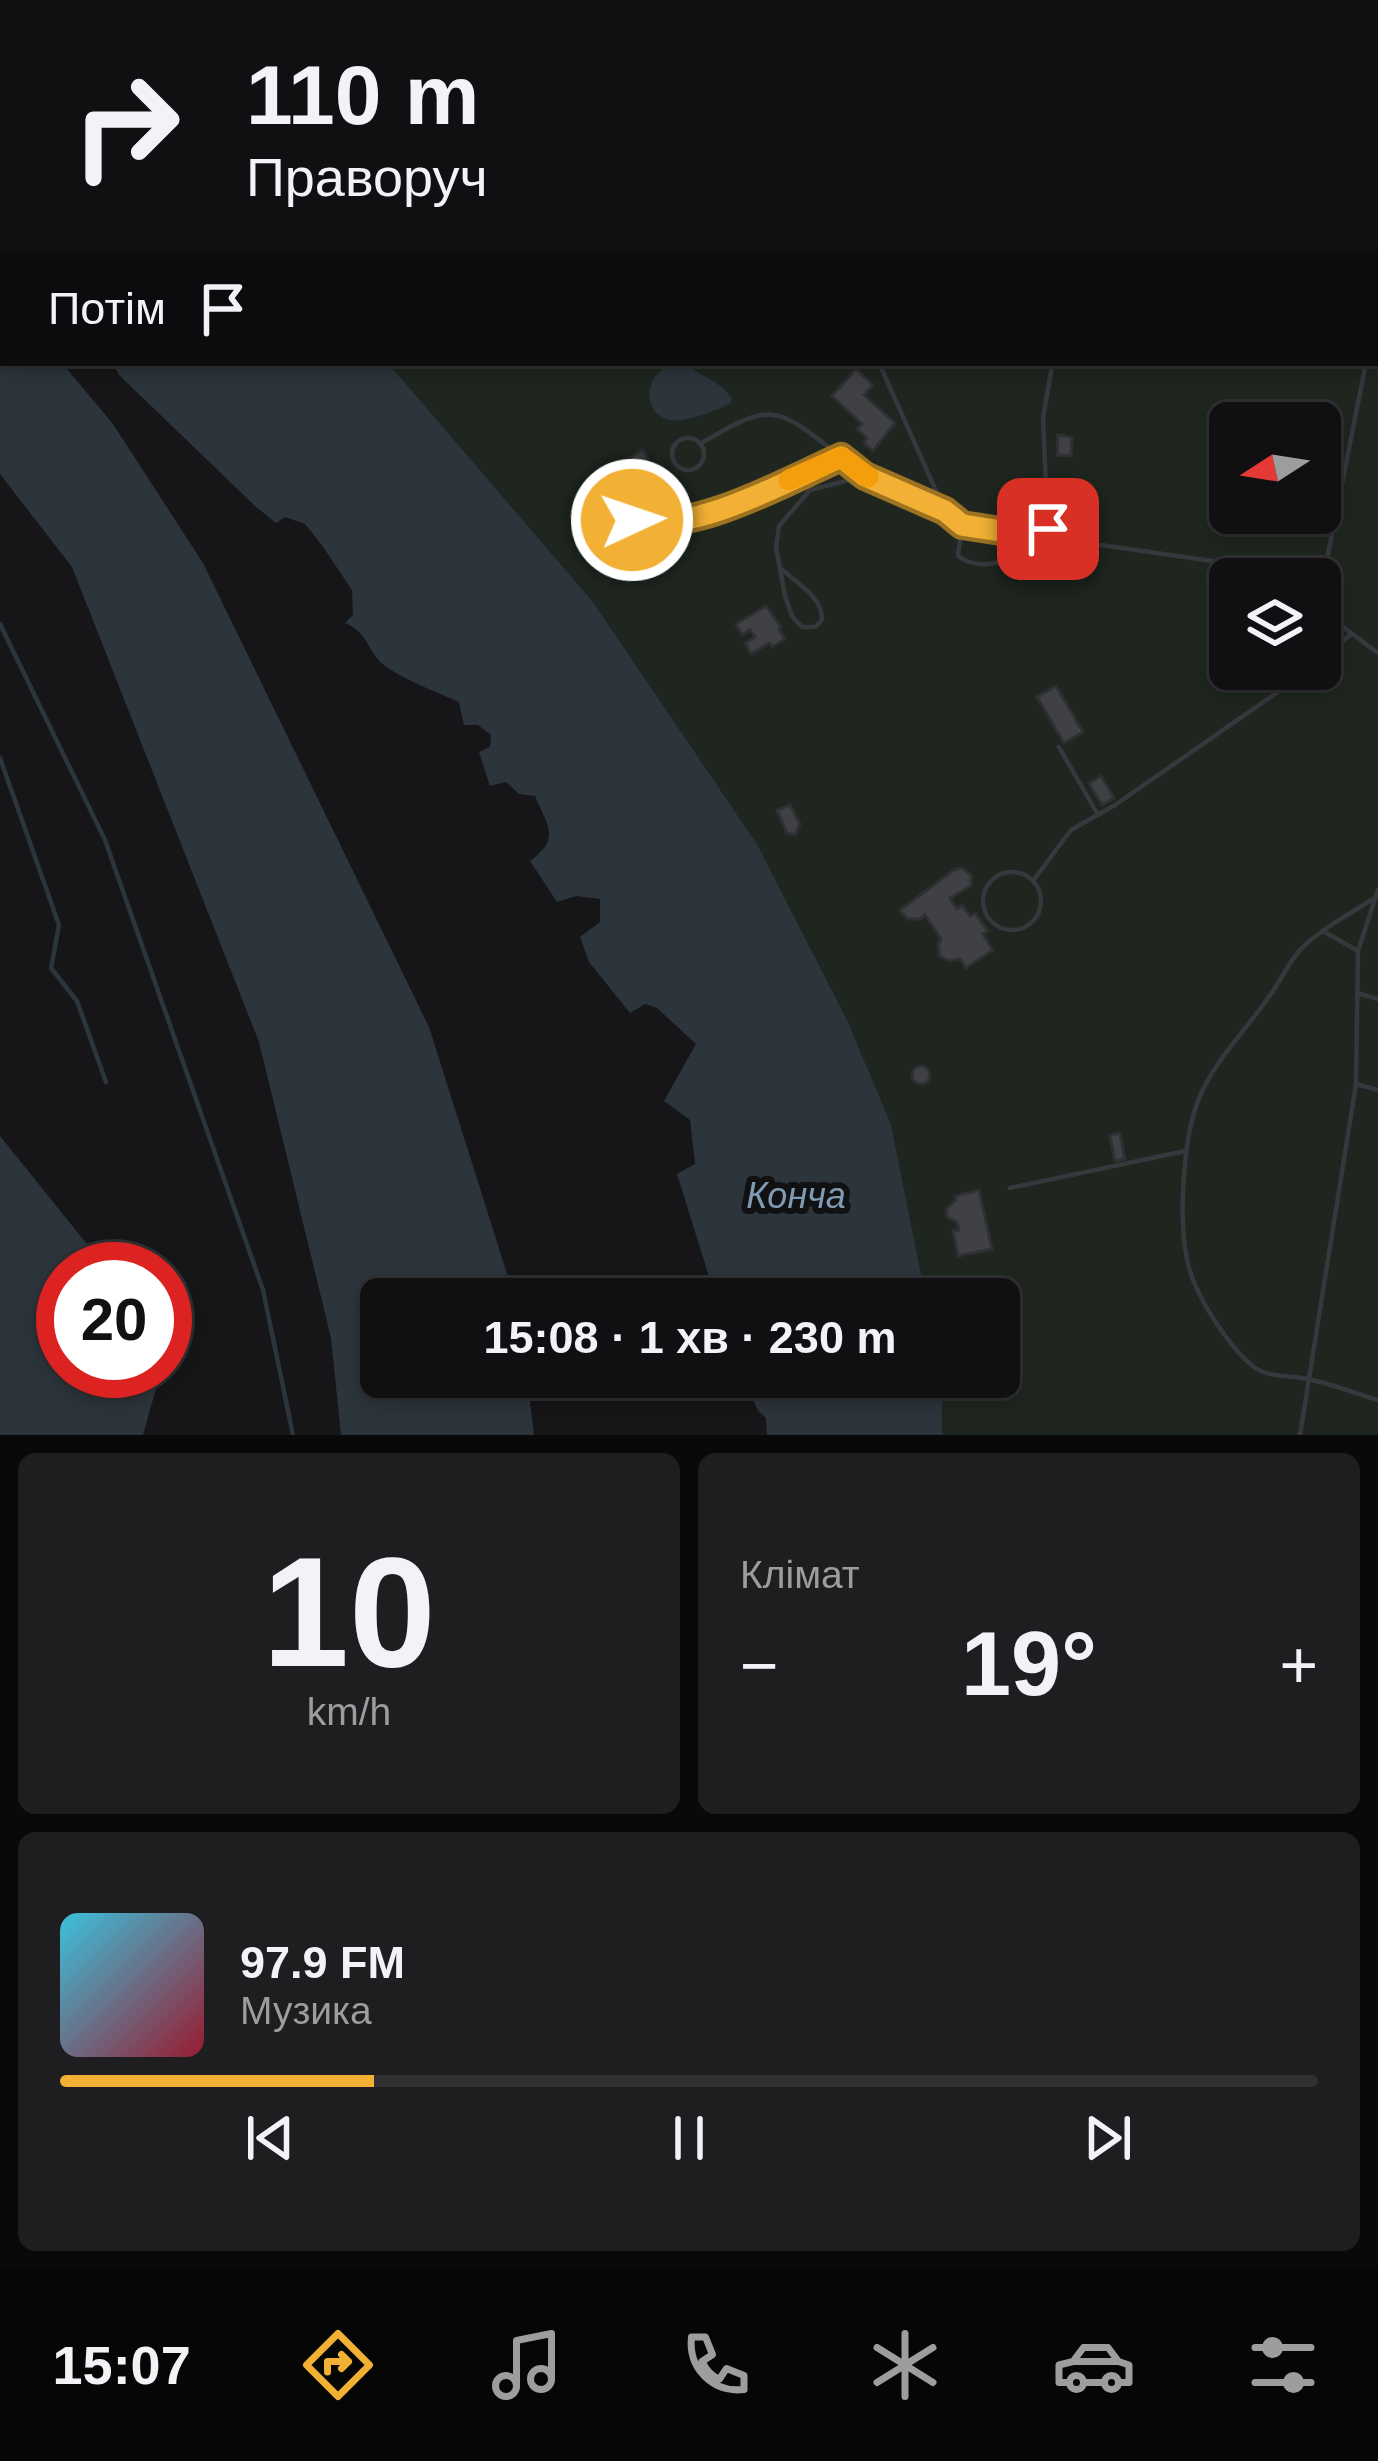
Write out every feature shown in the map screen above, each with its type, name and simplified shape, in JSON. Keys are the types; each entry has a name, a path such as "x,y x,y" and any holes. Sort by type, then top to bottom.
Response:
{"lane":[{"path":"880,366 945,511"},
{"path":"962,525 958,556 964,562 988,566 1046,538 1043,418 1052,366"},
{"path":"1326,558 1365,366"},
{"path":"700,444 742,419 765,413 793,420 865,476 945,511 962,525 1209,561"},
{"path":"686,438 700,444 704,454 697,467 687,471 674,463 671,452 676,442 686,438"},
{"path":"632,520 690,518 727,508 841,457"},
{"path":"780,568 822,610 822,620 815,627 802,627 792,616 780,568 776,548 779,526 810,490 865,476"},
{"path":"1341,626 1378,652"},
{"path":"1341,643 1351,634"},
{"path":"1033,881 1071,830 1280,690"},
{"path":"1060,748 1098,815"},
{"path":"1022,873 1033,881 1040,904 1032,921 1015,929 989,919 984,892 995,877 1022,873"},
{"path":"1300,1435 1356,1084 1358,951 1378,890"},
{"path":"1373,899 1303,947 1225,1052 1199,1097 1185,1151 1182,1204 1190,1273 1203,1301 1254,1367 1378,1400"},
{"path":"1323,931 1358,951"},
{"path":"1357,993 1378,999"},
{"path":"1356,1084 1378,1090"},
{"path":"1010,1188 1185,1151"}],"shaded area":[{"path":"391,366 1378,366 1378,1435 942,1435 942,1398 1020,1398 1020,1278 922,1278 891,1124 847,1020 757,844 593,602"}],"water":[{"path":"0,366 65,366 113,424 203,563 429,1027 508,1278 360,1278 360,1398 530,1398 534,1435 341,1435 331,1338 259,1042 72,567 0,474"},
{"name":"Конча","path":"114,366 391,366 593,602 757,844 847,1020 891,1124 922,1278 709,1278 677,1174 695,1164 690,1120 664,1101 696,1044 657,1008 645,1004 630,1013 589,962 580,937 600,922 600,899 576,896 557,902 530,861 549,838 535,796 519,794 506,782 490,786 479,752 490,747 491,735 478,725 464,725 459,702 379,661 359,632 345,623 353,615 352,590 305,524 285,517 276,523"},
{"path":"690,366 722,387 732,400 687,419 668,419 652,407 650,398 654,378 662,369"},
{"path":"0,1136 85,1242 36,1242 36,1398 153,1398 143,1435 0,1435"},
{"path":"753,1398 942,1398 942,1435 767,1435 766,1418"}],"building":[{"path":"856,369 873,385 864,395 895,423 873,451 857,429 862,424 832,396"},
{"path":"1058,435 1072,437 1071,456 1057,455"},
{"path":"643,450 669,499 635,517 610,468"},
{"path":"766,606 785,639 751,654 745,643 755,637 750,630 742,635 736,624"},
{"path":"1056,686 1083,732 1064,743 1037,697"},
{"path":"1101,776 1114,798 1102,805 1089,783"},
{"path":"790,805 800,824 795,835 787,833 777,810"},
{"path":"962,868 971,875 971,886 950,898 957,909 962,905 970,916 975,913 988,931 983,934 993,950 966,968 960,959 949,961 940,956 941,939 925,915 907,919 900,910"},
{"path":"921,1066 930,1075 921,1084 912,1075"},
{"path":"1120,1133 1125,1159 1115,1161 1110,1135"},
{"path":"979,1190 992,1249 958,1256 953,1231 959,1230 957,1222 947,1217 946,1209 955,1196"}],"waterway":[{"path":"0,624 105,840 263,1290 293,1435"},
{"path":"0,758 59,925 51,968 77,1001 106,1082"}],"slow traffic":[{"path":"789,480 841,457 868,477"}],"route":[{"path":"632,520 690,518 727,508 841,457 865,476 945,511 962,525 1046,538 1048,529"}]}
